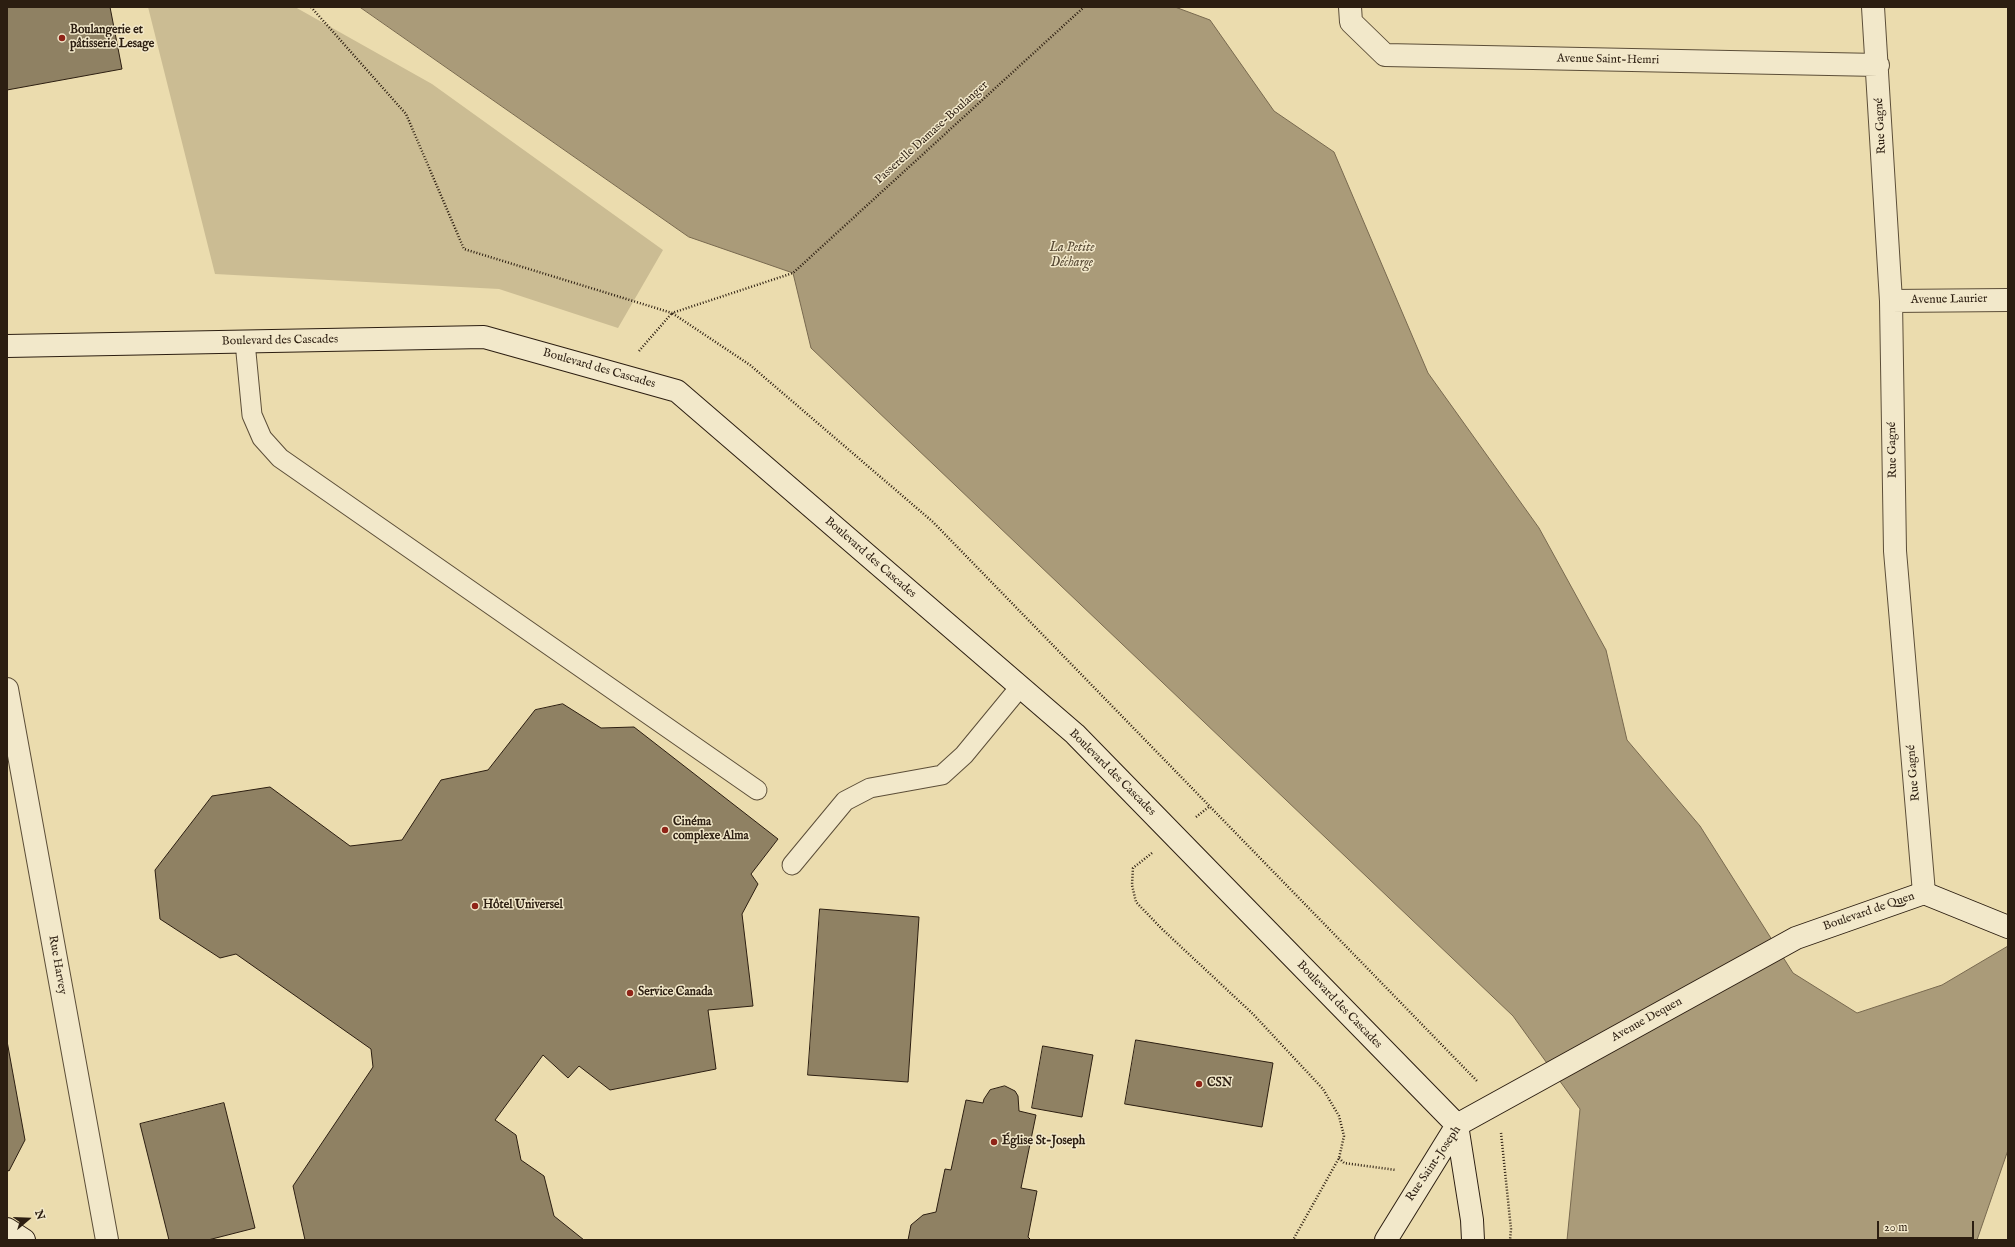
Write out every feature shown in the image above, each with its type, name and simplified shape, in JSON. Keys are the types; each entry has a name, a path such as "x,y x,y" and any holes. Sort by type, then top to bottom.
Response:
{"street":[{"name":"Rue Gagné","path":"1873,7 1878,65 1891,301 1895,551 1924,893"},
{"name":"Avenue Saint-Hemri","path":"1350,15 1385,55 1878,65"},
{"name":"Avenue Laurier","path":"1891,301 2008,300"},
{"name":"Boulevard des Cascades","path":"7,346 484,336 677,391 1075,734 1457,1125"},
{"name":"Rue Harvey","path":"7,689 107,1240"},
{"name":"Boulevard de Quen","path":"1796,938 1924,893 2008,927"},
{"name":"Avenue Dequen","path":"1498,1102 1796,938"},
{"name":"Rue Saint-Joseph","path":"1386,1240 1457,1125 1498,1102"},
{"path":"1457,1125 1472,1220 1472,1240"},
{"path":"7,1229 24,1240"}],"lane":[{"path":"245,342 252,415 262,438 280,458 756,790"},
{"path":"792,865 845,801 870,788 942,775 964,755 1020,687"}],"path":[{"path":"311,7 406,114 464,249 672,313 750,365 933,522 1498,1102 1511,1229 1510,1240"},
{"name":"Passerelle Damase-Boulanger","path":"672,313 793,273 1084,7"},
{"path":"618,374 672,313"},
{"path":"1210,806 1133,868 1132,885 1136,902 1253,1014 1323,1090 1340,1116 1344,1136 1339,1158 1293,1240"},
{"path":"1339,1158 1344,1163 1397,1170 1419,1185"}],"shaded area":[{"path":"148,7 295,7 432,84 663,250 618,328 499,289 215,274"}],"water":[{"name":"La Petite Décharge","path":"360,7 1175,7 1210,20 1274,111 1334,152 1428,373 1539,528 1606,650 1627,740 1700,826 1793,973 1857,1013 1942,985 2008,946 2008,1150 1977,1240 1567,1240 1580,1109 1513,1016 811,348 793,273 689,237"}],"building":[{"name":"Boulangerie et pâtisserie Lesage","path":"7,7 110,7 122,69 7,90"},
{"path":"563,704 601,728 634,727 778,839 751,874 758,884 742,914 753,1006 708,1010 716,1069 610,1090 579,1066 568,1078 543,1055 495,1120 516,1135 521,1160 544,1176 554,1216 584,1240 305,1240 293,1186 373,1067 371,1049 236,954 220,958 160,919 155,870 212,796 270,787 350,846 402,840 441,780 488,770 535,710"},
{"path":"820,909 919,917 908,1082 808,1075"},
{"name":"CSN","path":"1136,1040 1273,1063 1262,1127 1125,1104"},
{"path":"7,1041 25,1140 9,1171 7,1170"},
{"path":"1043,1046 1093,1055 1082,1117 1032,1108"},
{"name":"Église St-Joseph","path":"1005,1086 1015,1091 1018,1096 1019,1111 1036,1115 1021,1188 1037,1191 1028,1237 1031,1240 908,1240 911,1225 923,1215 936,1212 945,1169 951,1170 966,1100 983,1103 990,1090"},
{"path":"224,1103 255,1228 208,1240 169,1240 140,1124"}],"place":[{"name":"Boulangerie et pâtisserie Lesage","path":"62,38"},
{"name":"Cinéma complexe Alma","path":"665,830"},
{"name":"Hôtel Universel","path":"475,906"},
{"name":"Service Canada","path":"630,993"},
{"name":"CSN","path":"1199,1084"},
{"name":"Église St-Joseph","path":"994,1142"}]}
